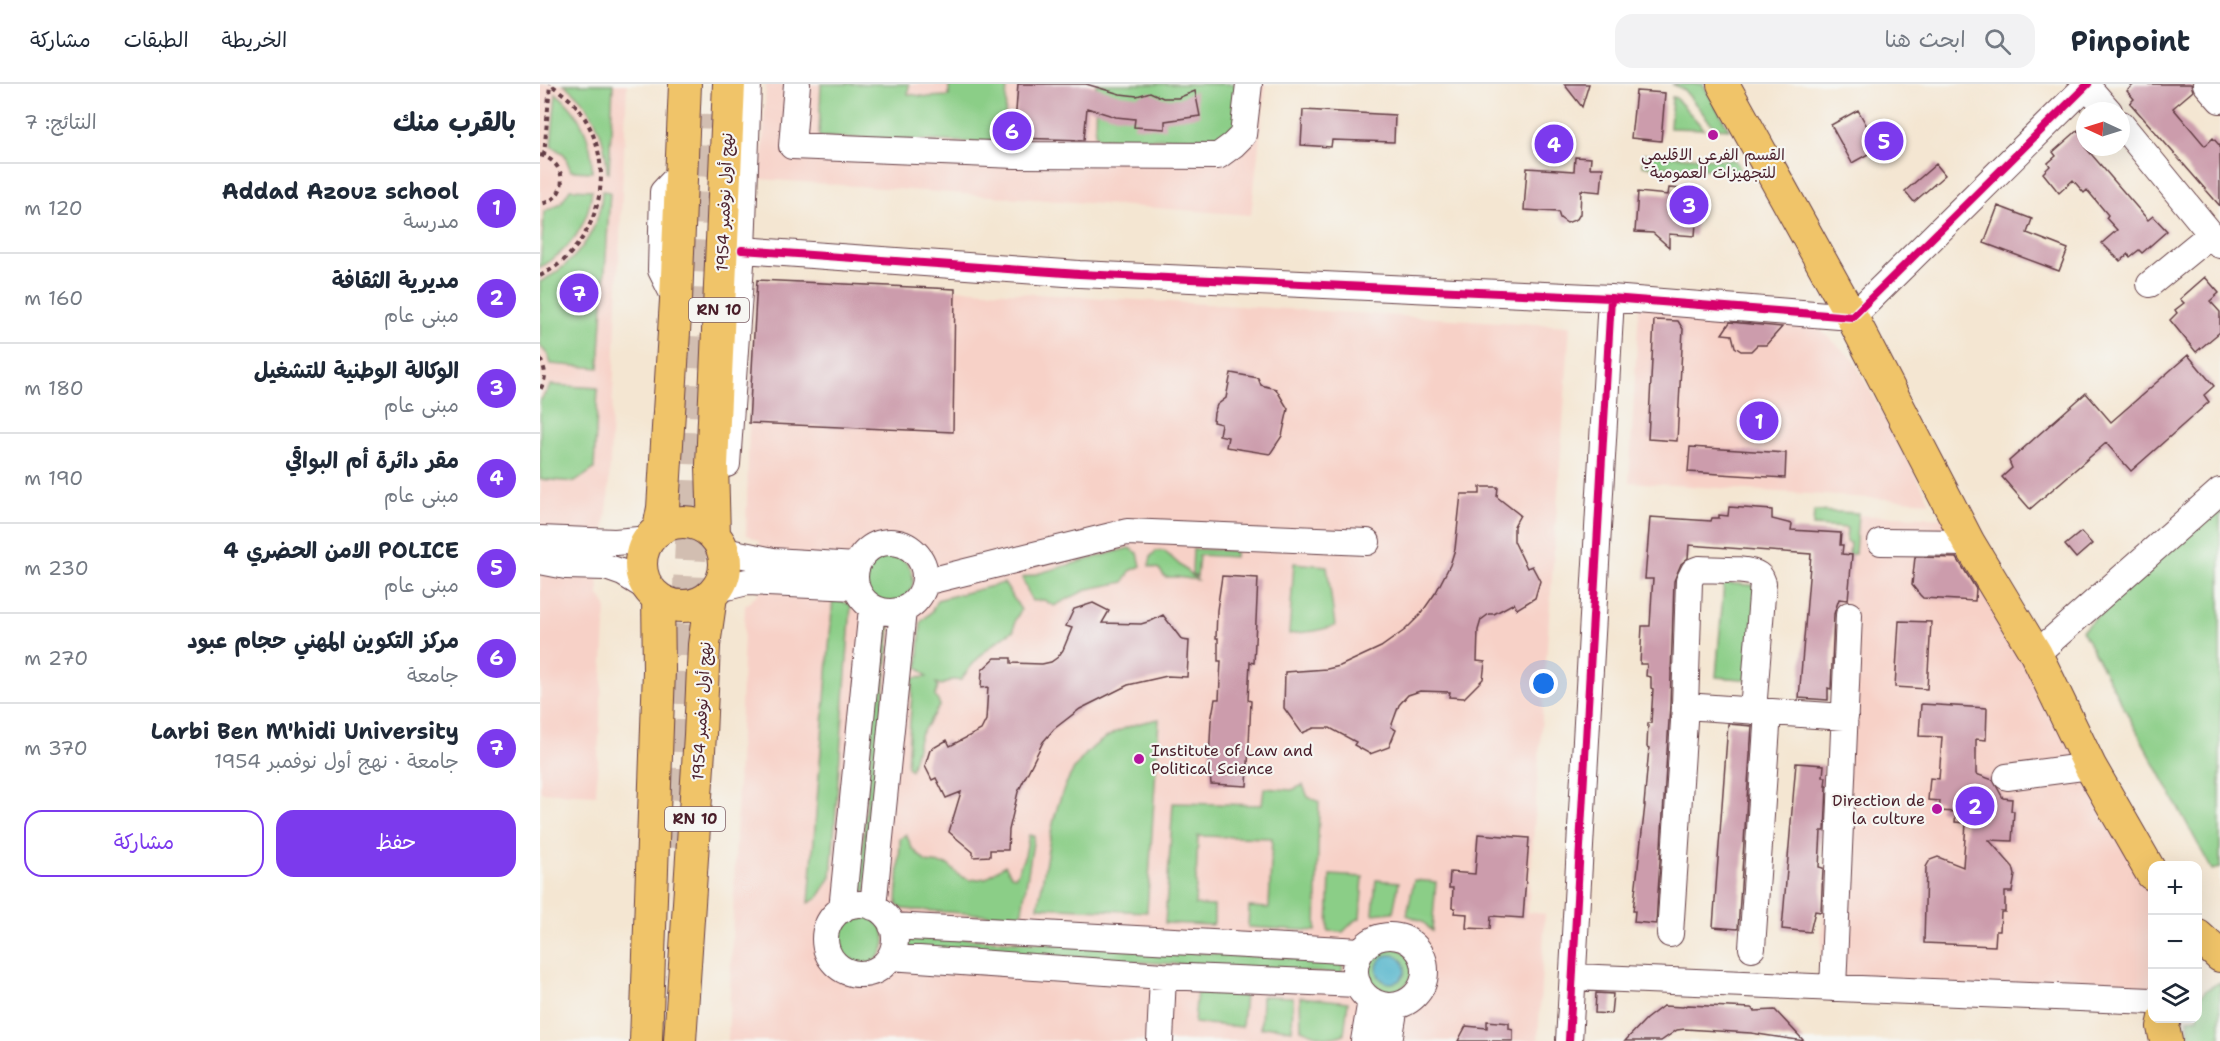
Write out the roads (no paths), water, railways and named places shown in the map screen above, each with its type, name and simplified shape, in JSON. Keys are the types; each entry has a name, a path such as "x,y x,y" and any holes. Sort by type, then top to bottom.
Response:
{"main road":[{"name":"RN 10","path":"655,534 663,508 676,300 685,84"},
{"path":"697,84 702,117 711,84"},
{"name":"نهج أول نوفمبر 1954","path":"720,544 712,465 729,84"},
{"path":"1723,84 1852,317 1969,543 2036,654 2090,766 2148,867"},
{"path":"694,523 705,528 720,544 725,571 714,592 699,604 685,607 670,605 654,594 643,578 641,564 644,550 655,534 670,524 694,523"},
{"name":"نهج أول نوفمبر 1954","path":"680,1041 704,645 714,592"},
{"path":"646,1041 659,670 654,594"},
{"path":"2202,940 2220,957 2202,966"},
{"path":"654,1041 665,968 670,1041"},
{"path":"2164,1023 2166,1041"}],"street":[{"path":"748,84 742,250 720,544 772,561 798,573"},
{"path":"797,84 792,146 1016,155 1194,156 1218,156 1243,135 1249,84"},
{"path":"2206,84 2220,100"},
{"path":"742,250 1079,274 1611,298 1852,317 2087,85 2101,102"},
{"path":"2130,135 2215,239 2150,284"},
{"path":"1569,1041 1611,298"},
{"path":"2036,654 2220,491"},
{"path":"925,582 1127,532 1367,542"},
{"path":"540,539 615,542 655,534"},
{"path":"884,542 898,542 909,547 919,556 924,568 925,582 918,599 903,610 892,612 872,608 865,602 856,577 862,555 872,546 884,542"},
{"path":"1881,542 1969,543"},
{"path":"540,561 566,566 606,567 623,573 654,594"},
{"path":"1670,934 1685,706 1690,576 1699,569 1755,573 1763,583 1761,711 1752,948"},
{"path":"714,592 747,582 798,573 856,577"},
{"path":"842,910 872,608"},
{"path":"873,907 903,610"},
{"path":"1833,988 1849,615"},
{"path":"1685,706 1845,717"},
{"path":"2007,777 2090,766"},
{"path":"857,905 873,907 884,915 892,927 894,947 890,957 882,967 871,973 846,972 828,954 825,942 826,929 832,918 842,910 857,905"},
{"path":"892,927 1361,951"},
{"path":"890,957 1163,976 1375,997 1408,1002 1417,994 1424,982 1426,970 1420,952 1406,939 1394,935 1381,936 1370,942 1361,951 1356,962 1355,973 1375,997 1389,1041"},
{"path":"1160,1041 1163,976"},
{"path":"1574,977 2148,1001"},
{"path":"1364,1041 1375,997"}],"water":[{"path":"1391,955 1401,959 1405,969 1401,979 1391,983 1381,979 1377,969 1381,959"}],"tunnel":[{"path":"678,848 709,115"}],"place":[{"name":"مركز التكوين المهني حجام عبود","path":"1012,131"},
{"name":"القسم الفرعي الاقليمي للتجهيزات العمومية","path":"1713,135"},
{"name":"POLICE الامن الحضري 4","path":"1884,141"},
{"name":"مقر دائرة أم البواقي","path":"1554,144"},
{"name":"الوكالة الوطنية للتشغيل","path":"1689,205"},
{"name":"Larbi Ben M'hidi University","path":"579,293"},
{"name":"Addad Azouz school","path":"1759,421"},
{"name":"Institute of Law and Political Science","path":"1139,759"},
{"name":"مديرية الثقافة","path":"1975,806"},
{"name":"Direction de la culture","path":"1937,809"}]}
